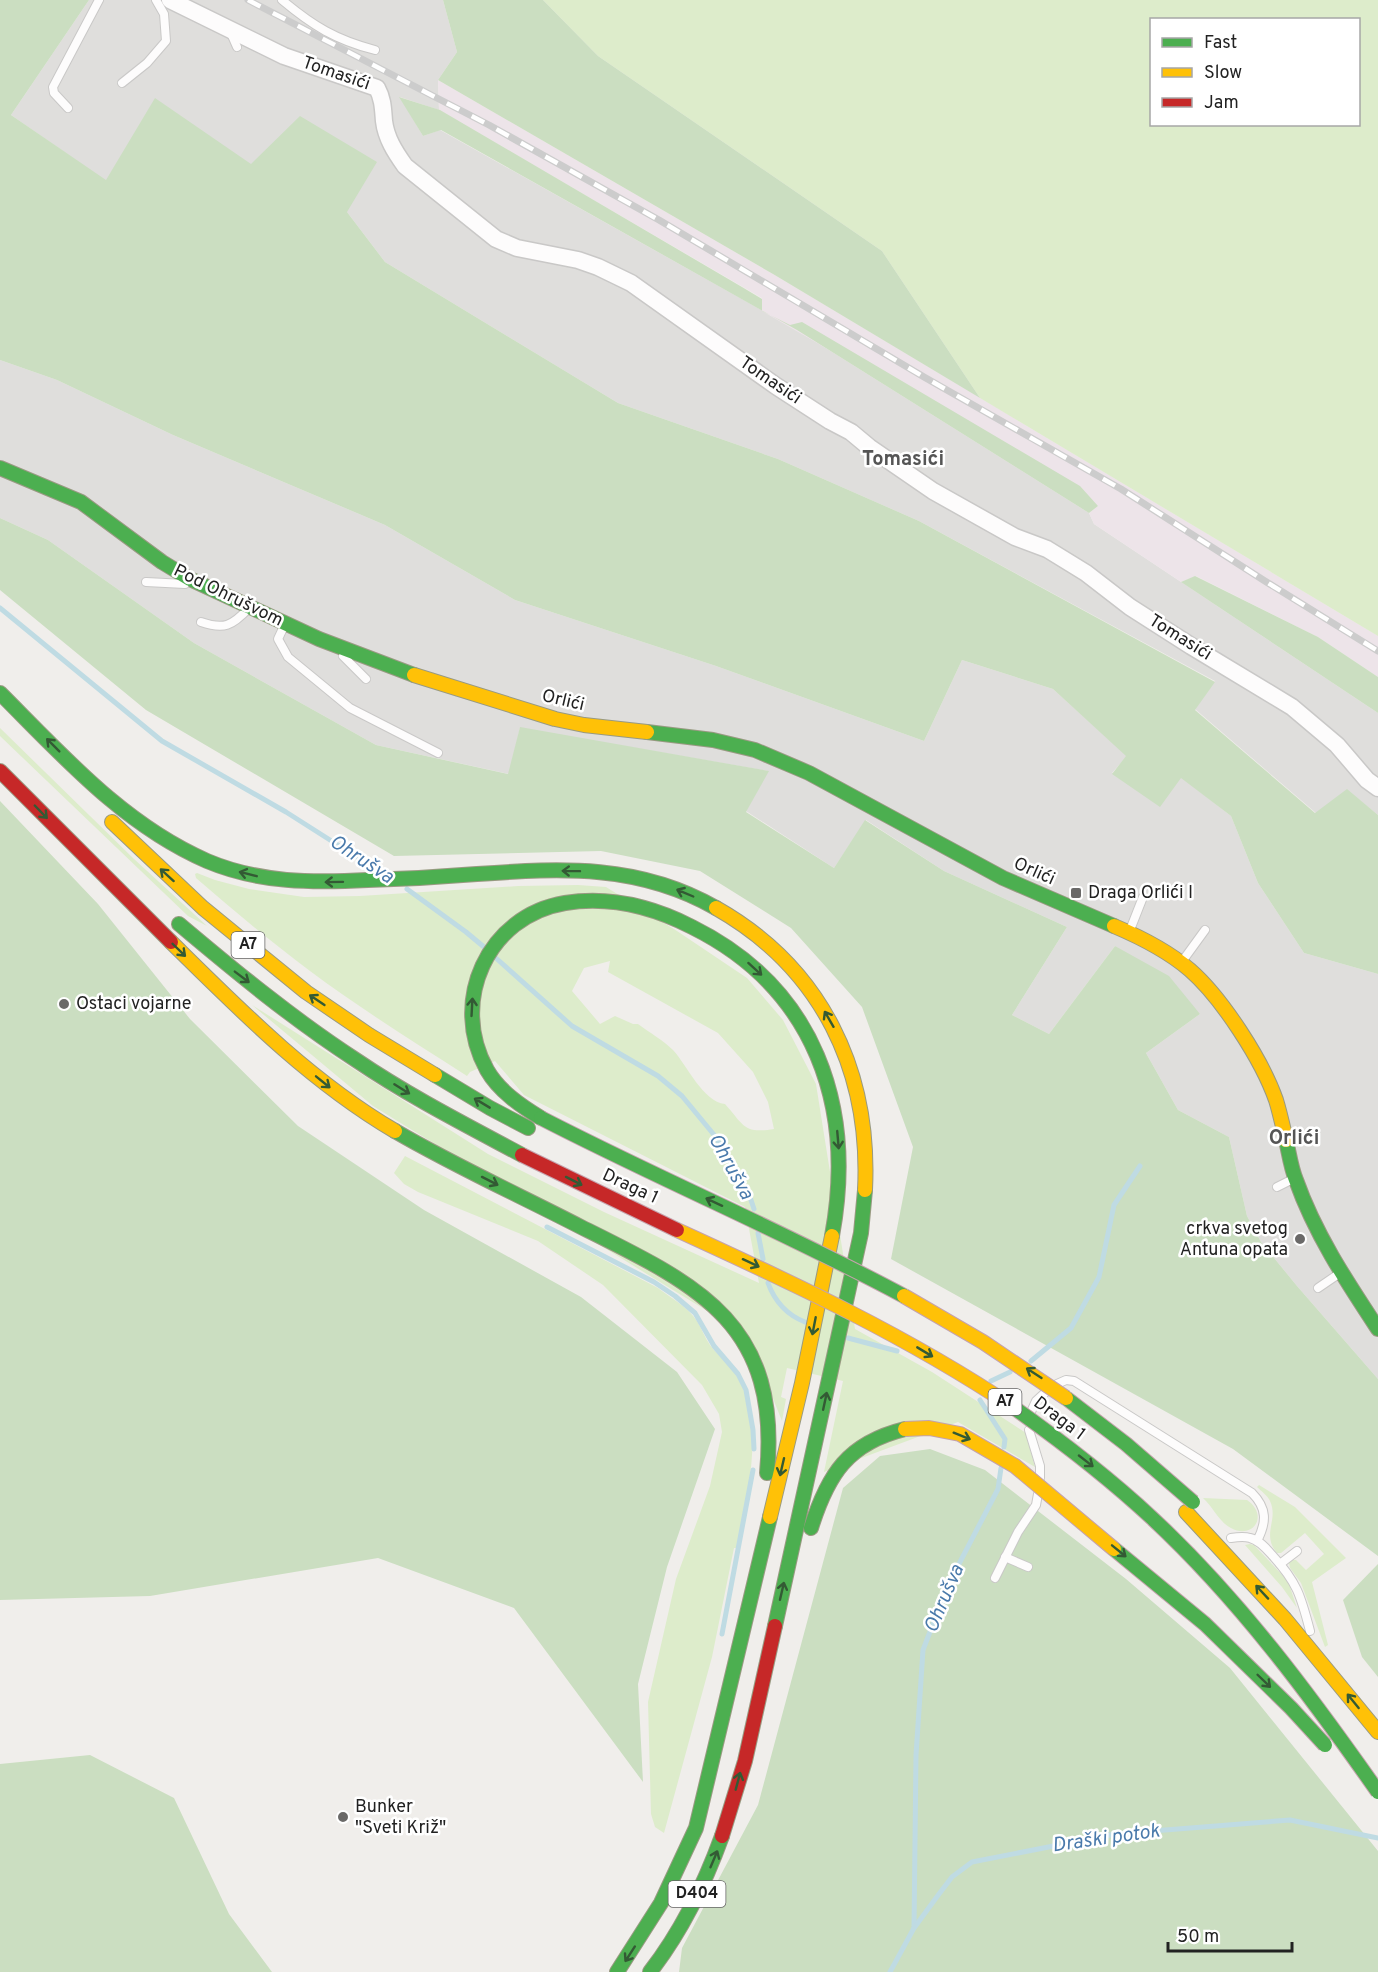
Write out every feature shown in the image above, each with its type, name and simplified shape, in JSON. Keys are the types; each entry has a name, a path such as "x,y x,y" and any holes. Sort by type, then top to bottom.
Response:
{"main road":[{"name":"Pod Ohrušvom","path":"0,468 81,502 162,562 201,585 249,608 363,657 472,693"},
{"path":"0,693 136,822 187,853 229,869 274,880 305,882 430,878 533,871 577,871 629,876 679,891 713,905 744,924 772,947 798,974 821,1004 840,1038 863,1108 867,1183 861,1233 830,1375 749,1743 723,1838"},
{"name":"Orlići","path":"472,693 532,713 565,721 713,740 755,750 809,773 1003,878 1129,932 1181,963 1205,986 1223,1008 1257,1058 1276,1100 1295,1178 1309,1213 1341,1272 1378,1329"},
{"name":"A7","path":"0,711 94,805 204,908 306,993 369,1035 490,1108 539,1128"},
{"path":"0,771 132,904 246,1014 328,1086 388,1127 614,1243 695,1288 721,1312 736,1330 758,1373 764,1394 769,1460 697,1788 694,1822 696,1828"},
{"path":"696,1828 805,1369 834,1227 840,1179 839,1142 834,1106 824,1070 809,1037 789,1006 766,979 739,954 708,934 663,914 624,904 579,902 544,909 528,916 499,940 480,967 472,1001 474,1034 490,1076 522,1107 539,1128 859,1272 972,1334 1045,1381 1090,1414 1156,1468 1190,1507 1223,1531 1247,1553"},
{"name":"Draga 1","path":"167,914 235,972 334,1046 410,1094 522,1155 851,1311 946,1364 1036,1423 1099,1472 1152,1518 1202,1568 1301,1682 1378,1792"},
{"name":"Draga 1","path":"574,1150 872,1292 991,1360 1036,1390 1190,1507"},
{"path":"808,1540 825,1493 836,1472 851,1454 873,1439 891,1432 929,1428 960,1434 1015,1466 1138,1566 1205,1624 1292,1708 1332,1753"},
{"name":"A7","path":"1190,1507 1225,1552 1313,1649 1378,1732"},
{"path":"723,1838 737,1815 752,1782 801,1574"},
{"path":"1281,1595 1301,1635"},
{"path":"1346,1771 1370,1805"},
{"name":"D404","path":"617,1972 642,1935 681,1865 696,1828"},
{"name":"D404","path":"650,1972 668,1948 706,1877 723,1838"}],"street":[{"name":"Tomasići","path":"173,1 284,56 377,88 384,105 384,124 395,153 405,166 496,239 517,248 578,260 631,283 776,386 851,432 933,491 1015,537 1047,549 1086,573 1130,607 1292,707 1337,745 1367,780 1378,788"}],"lane":[{"path":"68,108 54,93 53,87 99,0"},
{"path":"122,83 147,63 166,41 165,14 156,0"},
{"path":"282,0 306,20 327,32 348,43 375,50"},
{"path":"229,30 237,46"},
{"path":"430,186 440,186 483,219"},
{"path":"146,582 201,585"},
{"path":"201,622 215,627 225,626 249,608"},
{"path":"285,624 278,639 288,657 350,708 438,753"},
{"path":"332,644 366,679"},
{"path":"1129,932 1143,897"},
{"path":"1181,963 1205,930"},
{"path":"1277,1187 1295,1178"},
{"path":"1318,1288 1341,1272"},
{"path":"995,1578 1018,1532 1036,1505 1040,1489 1040,1467 1028,1427 1030,1413 1042,1395 1066,1380 1081,1385 1252,1493 1261,1503 1265,1516 1265,1523 1257,1540"},
{"path":"1223,1531 1257,1540 1293,1580 1309,1626 1313,1649"},
{"path":"1280,1564 1297,1551"},
{"path":"1005,1557 1029,1567"}],"shaded area":[{"path":"89,0 443,0 457,52 438,80 439,110 400,97 423,136 440,130 797,330 1089,513 1094,524 1378,713 1378,815 1347,790 1316,813 1195,709 1215,681 919,521 778,459 618,403 385,262 347,212 251,164 106,181 11,115"},
{"path":"438,80 773,274 1378,636 1378,677 1318,637 1196,576 1181,582 1094,524 1089,513 1098,506 762,311 762,298 439,110"},
{"path":"0,360 57,380 173,435 385,525 515,600 716,666 924,741 962,660 1053,689 1127,756 1112,773 1181,777 1231,816 1258,883 1304,953 1378,974 1378,1379 1261,1242 1247,1216 1229,1137 1178,1110 1146,1053 1200,1014 1115,946 1049,1034 1012,1015 1067,927 944,871 866,820 834,868 746,811 768,771 520,728 509,774 376,745 194,643 48,540 0,518"}],"green space":[{"path":"0,0 89,0 11,115 106,180 155,98 251,164 300,116 377,162 347,212 385,262 618,403 778,459 919,521 1215,682 1195,710 1315,813 1347,789 1378,815 1378,974 1304,953 1258,883 1231,816 1181,778 1160,807 1112,774 1126,756 1053,689 962,660 924,741 716,666 515,600 385,525 173,435 57,380 0,360"},
{"path":"443,0 543,0 598,56 882,251 980,398 773,274 438,80 457,52"},
{"path":"543,0 1378,0 1378,636 980,398 882,251 598,56"},
{"path":"399,97 440,110 742,287 762,299 762,311 441,130 423,136"},
{"path":"770,315 790,325 802,322 1080,486 1098,506 1089,513"},
{"path":"0,518 48,540 194,643 376,745 508,774 520,727 769,771 746,812 834,868 865,820 944,871 1067,927 1012,1015 1049,1034 1115,946 1169,976 1200,1014 1146,1053 1178,1110 1229,1137 1247,1216 1261,1242 1378,1379 1378,1556 1233,1449 891,1259 913,1147 862,1007 791,928 700,871 601,851 394,856 146,710 0,590"},
{"path":"1195,576 1318,637 1378,677 1378,713 1181,582"},
{"path":"0,728 134,859 207,926 188,916 0,736"},
{"path":"0,801 98,904 190,1019 298,1126 424,1210 581,1297 677,1372 715,1429 667,1567 638,1684 643,1782 514,1608 378,1558 150,1596 0,1600"},
{"path":"195,874 249,889 304,897 360,896 518,886 606,887 747,978 783,1020 816,1084 855,1329 932,1372 1026,1433 1035,1467 958,1422 824,1472 843,1381 787,1368 781,1397 786,1399 782,1421 748,1336 373,1106 252,1005 488,1154 604,1212 759,1283 745,1207 524,1095 495,1061 470,1072 467,1076 368,1012 310,971 224,902 196,878","holes":["610,961 608,972 718,1033 753,1072 768,1102 774,1129 756,1130 745,1126 725,1104 717,1102 703,1090 673,1050 638,1024 615,1016 600,1024 572,991 584,968"]},
{"path":"405,1156 658,1288 693,1316 710,1345 735,1373 745,1392 750,1414 752,1459 745,1505 712,1657 664,1833 655,1827 651,1814 648,1702 676,1579 710,1486 722,1432 719,1414 702,1385 603,1285 538,1241 418,1192 404,1184 394,1173"},
{"path":"930,1449 985,1470 1126,1579 1230,1668 1378,1851 1378,1972 679,1972 682,1948 758,1805 843,1488 880,1456"},
{"path":"1259,1485 1295,1507 1346,1558 1312,1582 1328,1645 1325,1647 1301,1583 1289,1563 1296,1560 1306,1570 1324,1554 1305,1533 1281,1553 1277,1553 1270,1540 1272,1508 1268,1497 1257,1487"},
{"path":"1203,1498 1247,1500 1254,1506 1257,1513 1256,1524 1246,1531 1231,1528"},
{"path":"1245,1545 1254,1545 1288,1581 1297,1608"},
{"path":"1378,1564 1378,1677 1362,1657 1343,1600"},
{"path":"90,1755 174,1798 229,1914 272,1972 0,1972 0,1764"}],"waterway":[{"name":"Ohrušva","path":"0,608 162,741 286,812 374,868"},
{"name":"Ohrušva","path":"407,889 484,947"},
{"name":"Ohrušva","path":"497,959 572,1026 658,1076 682,1096 715,1136 750,1197 754,1209"},
{"path":"1031,1361 1071,1328 1099,1277 1114,1205 1140,1166"},
{"path":"547,1227 654,1282 695,1313 714,1346 738,1374 746,1390 754,1449"},
{"name":"Ohrušva","path":"758,1233 763,1259"},
{"name":"Ohrušva","path":"768,1283 782,1307 805,1322"},
{"name":"Ohrušva","path":"848,1338 897,1351"},
{"path":"991,1381 1010,1372"},
{"name":"Ohrušva","path":"980,1400 1005,1439 1004,1447"},
{"name":"Ohrušva","path":"914,1928 916,1755 923,1650 948,1585 998,1489 1001,1468"},
{"path":"722,1634 753,1470"},
{"name":"Draški potok","path":"890,1972 914,1928 939,1894 952,1877 972,1862 1115,1834 1290,1820 1378,1838"}],"railway":[{"path":"248,0 489,125 659,220 924,377 1121,489 1378,651"}],"traffic: fast":[{"path":"0,468 81,502 162,562 190,579 319,639 414,675"},
{"path":"0,693 71,764 122,809 177,846 207,861 246,874 286,880 327,881 509,872 600,872 658,883 716,908"},
{"path":"647,732 713,740 755,750 809,773 1003,878 1114,926"},
{"path":"541,1118 518,1103 498,1085 487,1070 476,1044 472,1017 474,991 482,966 496,944 515,925 538,911 565,903 614,902 646,909 677,920 734,952 769,983 797,1017 817,1056 831,1097 838,1141 838,1188 832,1236"},
{"path":"179,924 265,995 376,1073 522,1155"},
{"path":"435,1075 528,1128"},
{"path":"541,1118 904,1296"},
{"path":"395,1131 661,1269 695,1291 723,1316 745,1345 760,1379 768,1422 767,1473"},
{"path":"1286,1140 1294,1175 1312,1219 1343,1275 1378,1329"},
{"path":"775,1626 861,1233 865,1190"},
{"path":"1066,1398 1126,1444 1193,1502"},
{"path":"1013,1407 1101,1474 1184,1549 1244,1615 1300,1684 1378,1792"},
{"path":"811,1528 825,1492 843,1464 869,1443 905,1429"},
{"path":"617,1972 661,1903 696,1828 770,1517"},
{"path":"1114,1549 1205,1624 1291,1708 1325,1745"},
{"path":"650,1972 691,1907 722,1836"}],"traffic: slow":[{"path":"414,675 555,719 584,725 647,732"},
{"path":"112,822 203,908 306,992 369,1035 435,1075"},
{"path":"716,908 753,932 785,961 811,992 832,1027 848,1064 859,1104 865,1146 865,1190"},
{"path":"1114,926 1172,957 1190,970 1215,996 1240,1030 1270,1084 1286,1140"},
{"path":"171,942 305,1067 334,1090 395,1131"},
{"path":"677,1230 891,1334 1013,1407"},
{"path":"770,1517 802,1383 832,1236"},
{"path":"904,1296 983,1342 1066,1398"},
{"path":"905,1429 929,1428 960,1434 1015,1466 1114,1549"},
{"path":"1186,1512 1285,1619 1378,1732"}],"traffic: jam":[{"path":"0,771 171,942"},
{"path":"522,1155 677,1230"},
{"path":"722,1836 745,1761 775,1626"}],"place":[{"name":"Draga Orlići I","path":"1076,893"},
{"name":"Ostaci vojarne","path":"64,1004"},
{"name":"crkva svetog Antuna opata","path":"1300,1239"},
{"name":"Bunker \"Sveti Križ\"","path":"343,1817"}],"district":[{"name":"Tomasići","path":"903,460"},
{"name":"Orlići","path":"1294,1139"}]}
